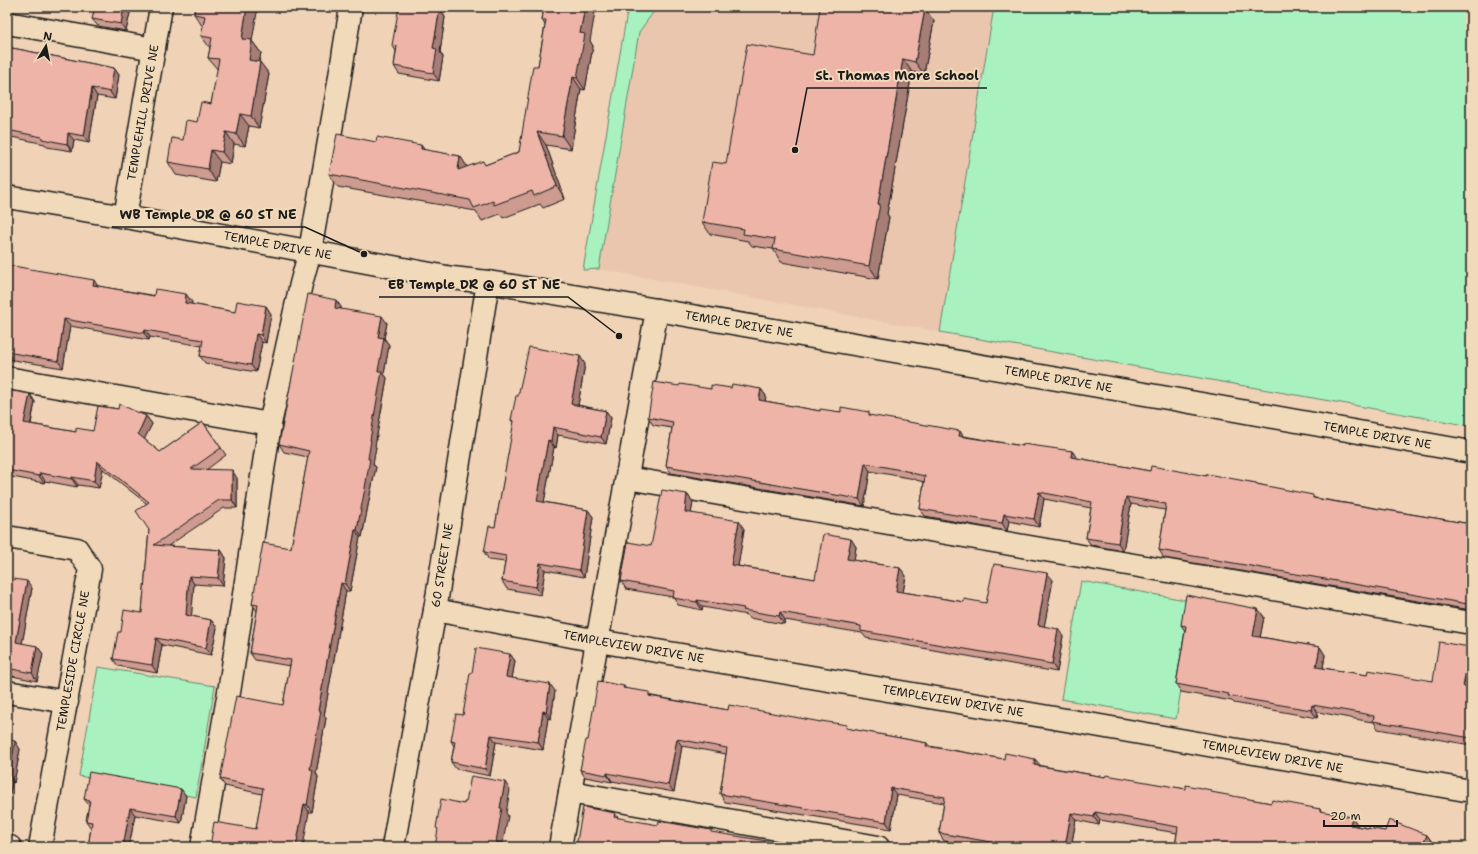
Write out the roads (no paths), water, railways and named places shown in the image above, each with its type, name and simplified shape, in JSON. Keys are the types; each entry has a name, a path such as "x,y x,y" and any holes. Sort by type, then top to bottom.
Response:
{"street":[{"name":"TEMPLEHILL DRIVE NE","path":"125,218 161,7"},
{"path":"202,847 230,686 270,424 301,284 310,251 351,7"},
{"path":"7,23 154,49"},
{"name":"TEMPLE DRIVE NE","path":"7,197 452,278 488,282 657,310 1471,452"},
{"name":"60 STREET NE","path":"393,847 435,610 488,282"},
{"path":"560,847 657,310"},
{"path":"7,378 270,424"},
{"path":"627,478 1471,623"},
{"name":"TEMPLESIDE CIRCLE NE","path":"7,537 77,549 90,569 40,847"},
{"name":"TEMPLEVIEW DRIVE NE","path":"435,610 598,641 1058,719 1471,792"},
{"path":"7,692 67,702"},
{"path":"570,792 878,847"}],"place":[{"name":"St. Thomas More School","path":"795,150"},
{"name":"WB Temple DR @ 60 ST NE","path":"364,254"},
{"name":"EB Temple DR @ 60 ST NE","path":"619,336"}]}
